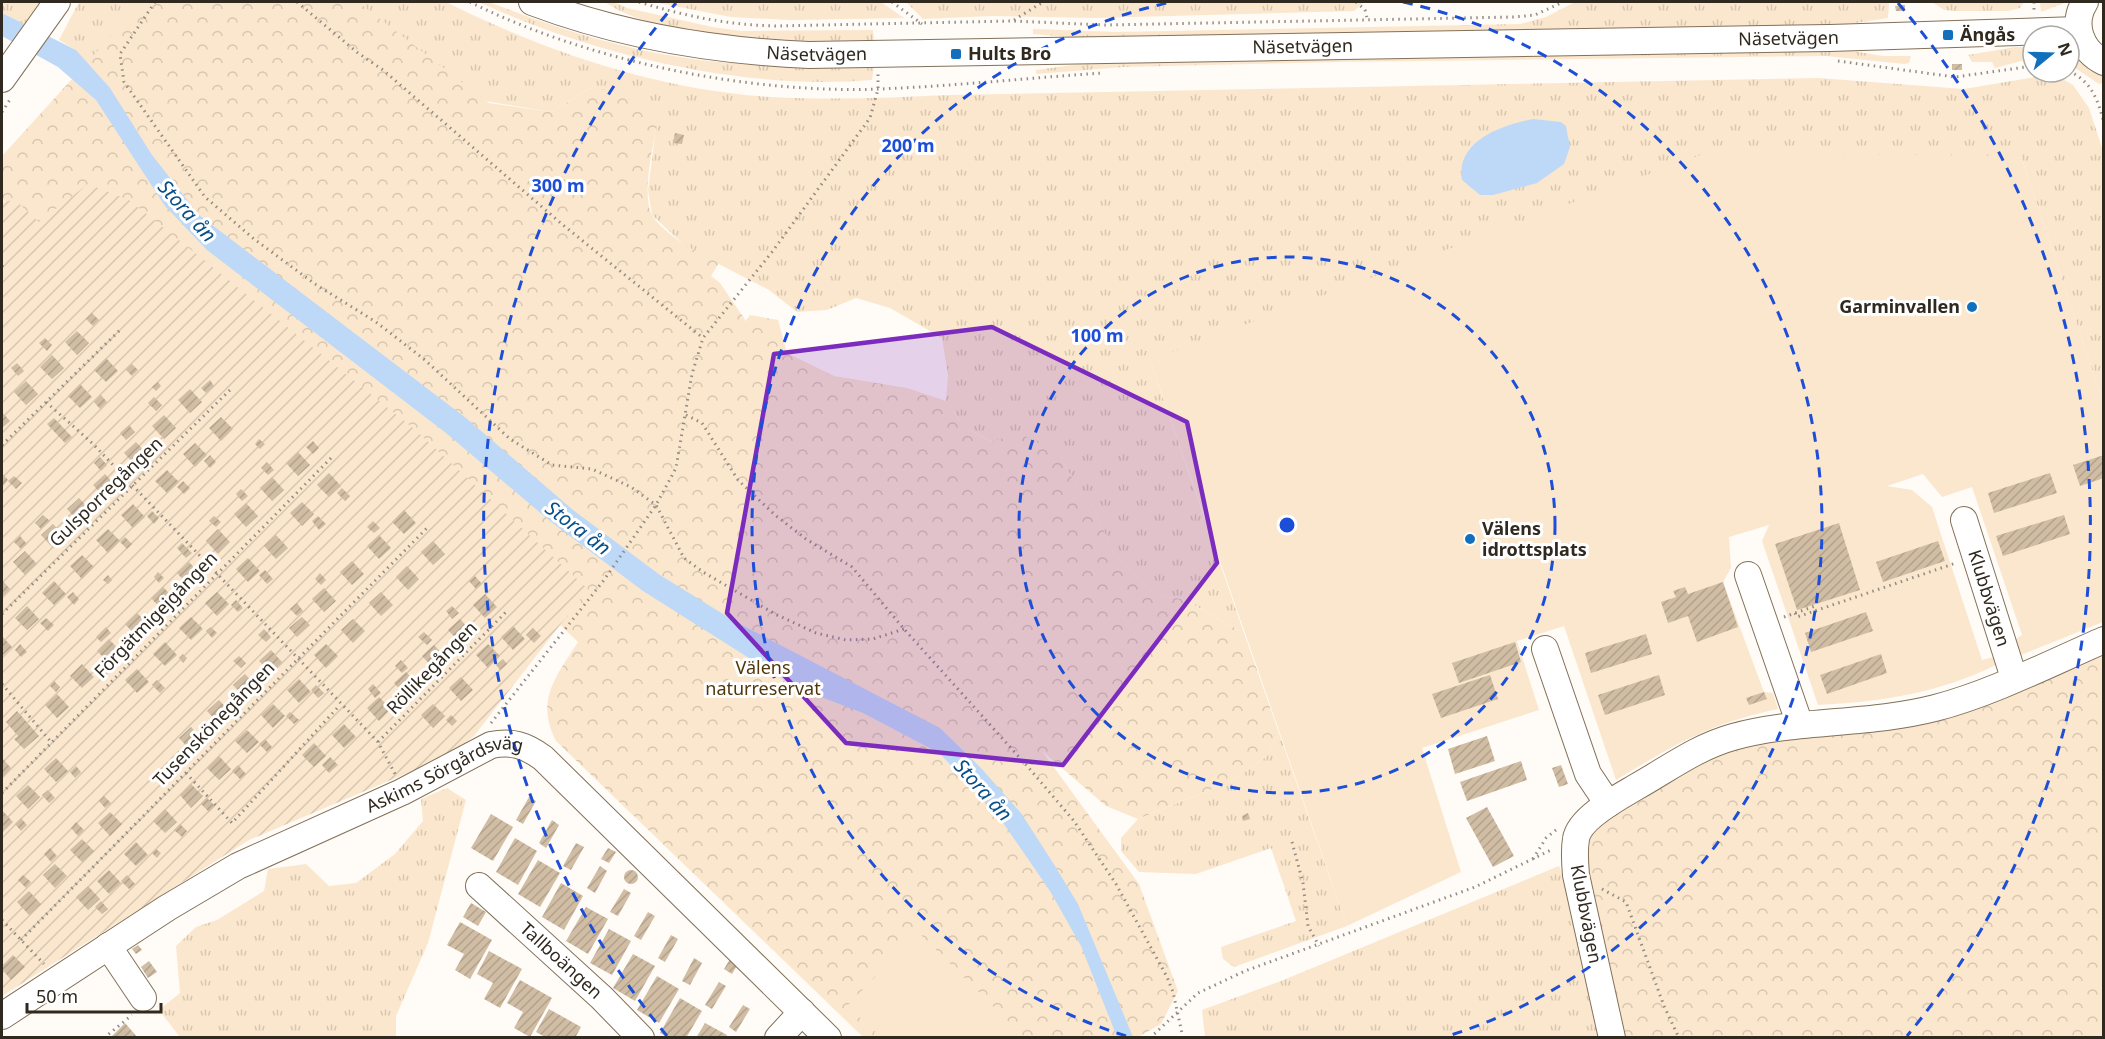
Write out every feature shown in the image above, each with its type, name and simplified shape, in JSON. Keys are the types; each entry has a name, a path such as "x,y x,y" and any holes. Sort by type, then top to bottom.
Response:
{"street":[{"name":"Näsetvägen","path":"532,2 559,6 630,32 687,45 809,56 1830,38 2021,32"},
{"path":"2078,24 2085,2"},
{"path":"2,79 50,10"},
{"path":"2081,36 2088,51 2103,62"},
{"name":"Klubbvägen","path":"1964,520 2014,678"},
{"path":"1748,575 1800,725"},
{"path":"1576,836 1588,821 1608,804 1691,754 1713,744 1733,737 1800,725 1904,715 1937,708 2103,640"},
{"path":"1545,649 1588,774 1608,804"},
{"name":"Askims Sörgårdsväg","path":"2,1016 108,946 238,866 402,792 491,745 517,744 530,748 543,758 828,1038"},
{"name":"Klubbvägen","path":"1576,836 1576,875 1612,1038"},
{"name":"Tallboängen","path":"479,886 602,998 640,1038"},
{"path":"108,946 143,998"},
{"path":"778,1038 802,1012"}],"path":[{"path":"155,2 120,54 124,82 205,197 254,239 315,284 376,322 417,353 510,439 552,465 592,469 631,487 656,505 684,558 703,572 775,614 816,633 846,640 873,639 904,629"},
{"path":"297,2 358,53 384,70 563,225 703,338"},
{"path":"639,2 705,20 737,25 1013,21 1105,25 1367,18 1514,17 1534,15 1563,2"},
{"path":"892,2 922,24"},
{"path":"1013,21 1043,2"},
{"path":"1356,2 1365,10 1367,18"},
{"path":"1835,61 1955,77 2021,68"},
{"path":"491,745 489,726 604,580 656,505 676,468 692,374 703,338 772,252 870,118 878,89 1107,73"},
{"path":"2081,77 2098,102 2103,123"},
{"path":"2098,102 2103,100"},
{"path":"2,445 120,330"},
{"name":"Gulsporregången","path":"2,614 230,390"},
{"path":"46,402 132,484 296,659 378,742 402,792"},
{"path":"686,415 702,423 738,480 806,539 852,567 1074,821 1116,884 1163,969 1173,992 1183,1038"},
{"name":"Förgätmigejgången","path":"2,793 332,457"},
{"name":"Tusenskönegången","path":"21,940 428,527"},
{"path":"1795,613 1797,617 1975,556"},
{"path":"1765,623 1815,606"},
{"name":"Röllikegången","path":"378,742 506,612"},
{"path":"2,684 51,742"},
{"path":"186,773 232,823 340,705"},
{"path":"1150,1038 1198,993 1245,971 1319,946 1475,887 1576,836"},
{"path":"1292,842 1303,883 1308,926 1319,946"},
{"path":"1576,875 1626,902 1678,1038"},
{"path":"2,920 57,979"},
{"path":"104,1038 142,1007 143,998"}],"highlighted area":[{"path":"992,327 1187,422 1217,563 1063,765 846,743 727,613 774,354"}],"green space":[{"path":"2,2 43,2 26,26 2,13"},
{"path":"79,2 446,2 523,37 604,66 687,86 771,97 860,98 1818,78 1964,89 2021,80 2021,84 2071,84 2089,108 2103,151 2103,402 2021,156 1150,360 1244,633 1183,599 1157,596 1113,552 1094,508 1083,498 1059,454 992,442 963,426 946,401 948,375 942,338 890,308 856,298 827,310 797,312 769,290 686,247 652,215 648,190 657,119 591,88 551,112 455,96 199,215 76,50 59,40"},
{"name":"Välens naturreservat","path":"142,2 358,2 489,103 551,112 591,88 630,93 658,119 648,182 649,206 652,215 673,236 719,263 711,276 720,283 746,321 750,315 778,320 787,353 834,376 907,388 946,401 963,426 991,442 1019,433 1059,454 1083,498 1094,508 1113,552 1157,596 1183,599 1244,633 1279,733 1267,756 1232,781 1138,819 1106,806 1042,751 1139,884 1178,991 1161,1024 1138,1037 863,1037 556,741 547,713 548,701 562,666 578,642 459,528 115,289 2,199 2,156"},
{"path":"479,2 489,2 597,39 653,52 730,63 874,66 872,80 824,82 773,80 671,65 571,38"},
{"path":"605,2 614,2 627,8 712,27 742,31 873,30 874,40 809,42 715,35 652,23 626,14"},
{"path":"653,2 881,2 904,18 791,20 731,17"},
{"path":"1364,2 1354,11 1095,18 992,16 923,19 907,3"},
{"path":"1575,2 1889,2 1888,18 1837,26 1093,39 1033,34 1033,29 1116,32 1520,24 1546,17"},
{"path":"1932,2 2024,2 2020,8 2008,11 1954,11 1944,10"},
{"path":"2067,2 2041,12 2040,3"},
{"path":"2021,47 2021,61 1995,68 1992,62 1972,62 1968,55"},
{"path":"1847,50 1883,56 1911,56 1909,63 1905,64 1826,56 1338,62 1123,67 1036,74 1036,70 1095,62"},
{"path":"2081,59 2102,74 2103,83 2099,84 2081,72"},
{"name":"Välens idrottsplats","path":"1706,153 2021,156 2103,402 2103,622 2016,657 2011,642 2022,635 1972,487 1942,497 1923,474 1887,486 1912,490 1932,507 1982,660 1994,657 1996,665 1953,683 1909,694 1818,705 1762,541 1769,525 1729,537 1731,568 1723,582 1764,692 1773,693 1778,709 1712,728 1656,756 1616,780 1564,626 1517,641 1539,710 1422,748 1461,872 1347,926 1150,360"},
{"path":"88,184 129,200 413,428 588,589 474,736 450,755 249,840 2,996 2,202 15,200 39,222"},
{"path":"2103,650 2103,1037 1619,1037 1585,882 1591,834 1644,792 1735,746 1798,736"},
{"path":"1279,733 1347,926 1234,967 1223,959 1221,947 1296,921 1271,848 1196,874 1139,872 1121,851 1121,838 1138,819 1232,781 1267,756"},
{"path":"447,788 466,800 428,943 396,1016 396,1037 180,1037 159,1010 180,993 176,946 196,927 217,920 264,891 268,869 306,864 329,886 356,883 395,854 423,821 421,799"},
{"path":"1559,866 1572,901 1603,1037 1205,1037 1202,1010 1281,981"},
{"path":"918,932 1024,1037 881,1037 847,1006"}],"water":[{"name":"Stora ån","path":"2,13 76,50 110,88 152,155 199,215 466,418 573,510 660,575 736,622 940,728 981,768 1021,813 1055,866 1078,904 1133,1037 1117,1037 1081,946 1050,891 995,811 939,753 863,713 795,687 643,591 550,521 446,433 207,250 165,206 96,100 58,67 2,36"},
{"path":"1533,119 1561,122 1566,126 1570,147 1564,164 1537,183 1493,195 1480,195 1462,180 1462,166 1473,145 1495,131"}],"building":[{"path":"1905,5 1905,11 1896,11 1895,6"},
{"path":"1952,64 1962,64 1962,70 1952,70"},
{"path":"675,133 684,135 682,144 673,143"},
{"path":"92,313 99,320 93,326 86,319"},
{"path":"77,331 89,343 77,355 65,342"},
{"path":"45,338 52,345 47,351 39,343"},
{"path":"52,355 64,368 52,379 40,367"},
{"path":"106,358 118,371 106,382 94,370"},
{"path":"17,363 24,371 18,376 11,368"},
{"path":"132,364 138,370 132,376 126,370"},
{"path":"210,380 214,386 206,393 201,388"},
{"path":"26,381 38,394 26,405 14,392"},
{"path":"158,382 161,386 156,391 152,387"},
{"path":"80,384 92,397 80,408 68,396"},
{"path":"190,389 202,402 190,413 178,400"},
{"path":"101,395 107,402 100,409 94,402"},
{"path":"154,397 162,405 156,411 148,403"},
{"path":"2,412 10,421 2,428"},
{"path":"164,415 176,428 164,439 152,426"},
{"path":"221,417 233,429 221,441 209,428"},
{"path":"54,418 72,437 65,443 47,424"},
{"path":"129,425 135,432 126,440 120,433"},
{"path":"259,439 265,444 260,449 255,444"},
{"path":"313,441 319,448 313,454 306,447"},
{"path":"136,442 148,455 136,466 124,453"},
{"path":"195,443 207,455 195,467 183,454"},
{"path":"298,452 310,465 298,476 286,463"},
{"path":"210,455 216,462 210,468 204,461"},
{"path":"2104,455 2104,478 2080,486 2073,465"},
{"path":"100,457 107,465 101,471 94,463"},
{"path":"267,462 274,470 268,475 261,468"},
{"path":"167,470 179,482 167,493 155,481"},
{"path":"2,473 8,480 2,487"},
{"path":"329,473 341,486 329,497 317,485"},
{"path":"2050,473 2057,493 1994,513 1988,493"},
{"path":"105,474 116,486 105,498 93,485"},
{"path":"14,476 22,483 16,489 8,481"},
{"path":"272,477 284,490 272,501 260,488"},
{"path":"183,481 190,488 184,494 177,487"},
{"path":"342,488 350,496 345,501 337,493"},
{"path":"241,489 248,496 242,501 236,494"},
{"path":"79,498 91,511 79,522 67,509"},
{"path":"302,502 314,514 302,526 290,513"},
{"path":"246,503 258,516 246,527 234,514"},
{"path":"133,504 145,517 133,528 121,515"},
{"path":"404,510 416,523 404,534 392,522"},
{"path":"152,511 159,518 154,524 147,516"},
{"path":"43,515 50,521 41,529 35,523"},
{"path":"2064,515 2070,534 2003,556 1996,536"},
{"path":"214,516 221,522 216,527 209,521"},
{"path":"318,516 326,524 319,530 312,521"},
{"path":"373,521 380,528 374,533 367,527"},
{"path":"1839,523 1860,590 1797,610 1775,544"},
{"path":"53,524 65,537 53,548 41,535"},
{"path":"108,529 120,541 108,553 96,540"},
{"path":"218,529 230,542 218,554 206,541"},
{"path":"276,535 288,548 276,559 264,546"},
{"path":"379,535 391,548 379,559 367,546"},
{"path":"20,536 27,544 21,549 14,542"},
{"path":"125,537 132,544 127,549 120,542"},
{"path":"433,541 445,554 433,565 421,552"},
{"path":"1938,541 1945,561 1883,582 1876,562"},
{"path":"182,543 192,553 186,558 177,548"},
{"path":"25,551 37,564 25,575 13,562"},
{"path":"82,555 94,567 82,579 70,566"},
{"path":"248,558 260,571 248,582 236,569"},
{"path":"352,561 364,574 352,585 340,572"},
{"path":"189,562 201,575 189,586 177,573"},
{"path":"407,566 419,579 408,590 396,577"},
{"path":"265,570 273,579 267,584 259,575"},
{"path":"158,572 164,578 159,583 154,577"},
{"path":"320,573 326,580 321,585 315,579"},
{"path":"108,575 112,580 108,584 103,580"},
{"path":"475,576 482,584 476,589 469,581"},
{"path":"2,580 10,589 2,597"},
{"path":"54,581 66,594 54,605 42,593"},
{"path":"1723,582 1738,627 1697,642 1688,616 1668,623 1661,602 1676,597 1673,591 1685,587 1688,594"},
{"path":"163,587 175,599 163,611 151,598"},
{"path":"324,588 336,601 324,612 312,599"},
{"path":"73,592 79,599 74,605 67,597"},
{"path":"217,592 229,604 217,616 205,603"},
{"path":"381,592 393,605 381,616 369,603"},
{"path":"485,594 497,607 485,618 473,605"},
{"path":"236,600 243,608 238,612 231,605"},
{"path":"297,603 303,611 297,616 290,609"},
{"path":"27,606 39,619 27,630 15,618"},
{"path":"452,606 459,613 452,619 446,611"},
{"path":"1866,612 1873,631 1811,652 1805,633"},
{"path":"137,613 149,625 137,637 125,624"},
{"path":"191,617 203,629 191,640 179,628"},
{"path":"302,617 310,625 297,637 289,628"},
{"path":"46,618 54,625 48,631 40,623"},
{"path":"353,619 365,631 353,643 341,630"},
{"path":"460,619 472,632 460,643 448,630"},
{"path":"513,626 525,639 513,650 501,637"},
{"path":"106,627 111,633 101,642 96,637"},
{"path":"211,627 217,633 212,638 206,631"},
{"path":"533,628 541,636 534,643 526,635"},
{"path":"264,629 271,637 266,642 258,635"},
{"path":"424,632 432,640 427,645 418,637"},
{"path":"1646,634 1652,654 1591,673 1585,653"},
{"path":"2,636 12,647 2,656"},
{"path":"109,639 121,652 109,663 97,651"},
{"path":"165,642 177,655 165,666 153,654"},
{"path":"1515,642 1521,662 1459,683 1452,663"},
{"path":"20,644 27,652 21,657 15,650"},
{"path":"326,644 338,656 326,668 314,655"},
{"path":"488,644 500,656 488,668 476,655"},
{"path":"434,645 446,658 434,669 422,656"},
{"path":"271,650 282,662 271,673 259,661"},
{"path":"183,654 187,658 183,663 179,658"},
{"path":"1881,654 1887,673 1827,694 1820,675"},
{"path":"239,656 246,663 241,668 233,661"},
{"path":"503,659 507,664 500,670 496,665"},
{"path":"401,660 408,668 402,673 395,666"},
{"path":"82,664 94,677 82,688 70,676"},
{"path":"137,669 149,682 137,693 125,680"},
{"path":"406,672 418,684 406,696 394,683"},
{"path":"245,674 257,687 245,698 233,685"},
{"path":"1490,675 1498,699 1441,718 1432,694"},
{"path":"1659,675 1665,695 1605,715 1598,695"},
{"path":"461,677 473,690 461,701 449,688"},
{"path":"299,679 311,692 299,703 287,690"},
{"path":"157,680 165,688 160,693 152,685"},
{"path":"54,681 60,687 56,692 50,686"},
{"path":"373,684 381,693 375,698 368,689"},
{"path":"316,685 324,693 318,698 311,690"},
{"path":"1764,692 1767,699 1749,705 1746,698"},
{"path":"57,694 69,707 57,718 45,705"},
{"path":"379,697 391,709 379,721 367,708"},
{"path":"219,700 231,713 219,724 207,711"},
{"path":"273,704 285,716 273,728 261,715"},
{"path":"433,704 445,716 433,728 421,715"},
{"path":"17,711 39,736 24,749 14,739 18,736 6,722"},
{"path":"290,712 299,720 294,724 286,716"},
{"path":"451,715 457,721 452,726 446,720"},
{"path":"344,724 356,737 344,748 332,735"},
{"path":"191,727 203,740 191,751 179,738"},
{"path":"247,730 259,742 247,753 235,741"},
{"path":"1487,736 1495,761 1455,774 1448,749"},
{"path":"265,739 272,747 267,752 259,744"},
{"path":"314,743 326,756 314,767 302,755"},
{"path":"219,756 231,769 219,780 207,768"},
{"path":"330,757 338,765 329,773 322,765"},
{"path":"2,758 11,768 2,778"},
{"path":"56,758 68,771 56,782 44,769"},
{"path":"1521,761 1527,780 1467,801 1460,782"},
{"path":"238,765 246,774 240,779 232,771"},
{"path":"1561,765 1568,784 1559,787 1552,768"},
{"path":"76,766 81,772 75,778 70,772"},
{"path":"191,784 203,796 191,808 180,795"},
{"path":"28,785 40,797 28,809 16,796"},
{"path":"48,790 55,798 49,803 42,795"},
{"path":"104,796 111,803 105,808 99,801"},
{"path":"529,797 536,801 523,824 516,820"},
{"path":"207,798 215,806 209,812 201,804"},
{"path":"1487,807 1514,856 1493,867 1466,818"},
{"path":"165,809 177,822 165,833 153,821"},
{"path":"2,810 13,822 2,833"},
{"path":"110,812 122,824 110,836 98,823"},
{"path":"1248,813 1250,819 1243,821 1242,816"},
{"path":"491,814 513,827 493,861 471,848"},
{"path":"21,818 27,825 21,831 15,824"},
{"path":"552,820 559,825 546,848 539,843"},
{"path":"76,822 84,830 78,836 71,828"},
{"path":"180,824 187,831 182,837 174,830"},
{"path":"515,838 537,851 518,885 496,872"},
{"path":"82,839 94,851 82,862 70,850"},
{"path":"136,842 148,855 136,866 124,854"},
{"path":"576,843 584,847 571,870 563,866"},
{"path":"50,848 57,856 51,862 44,854"},
{"path":"608,848 616,852 609,863 601,859"},
{"path":"156,849 161,853 157,858 152,853"},
{"path":"538,860 560,873 540,907 518,894"},
{"path":"55,864 67,876 55,888 43,875"},
{"path":"600,866 607,871 595,893 587,888"},
{"path":"109,870 121,883 109,894 97,881"},
{"path":"631,870 636,872 638,877 636,882 631,884 626,882 624,877 626,872"},
{"path":"23,875 31,882 26,888 18,880"},
{"path":"127,875 135,884 129,889 121,881"},
{"path":"561,883 583,896 564,930 542,917"},
{"path":"88,886 100,899 88,910 76,897"},
{"path":"624,889 631,893 618,916 610,912"},
{"path":"29,891 41,904 29,915 17,902"},
{"path":"101,901 108,909 102,914 95,907"},
{"path":"471,903 486,912 478,926 463,917"},
{"path":"586,907 608,919 588,954 566,941"},
{"path":"648,912 655,916 641,940 634,936"},
{"path":"460,922 492,940 470,979 455,970 464,954 447,945"},
{"path":"609,929 631,941 612,975 590,963"},
{"path":"671,935 678,939 665,962 658,958"},
{"path":"138,945 142,950 136,954 132,949"},
{"path":"489,951 522,969 500,1008 484,999 493,983 477,974"},
{"path":"633,954 655,966 635,1001 613,988"},
{"path":"13,955 25,967 11,980 2,966"},
{"path":"694,958 702,963 690,985 682,981"},
{"path":"730,959 738,964 732,974 724,969"},
{"path":"149,961 157,972 148,978 141,967"},
{"path":"657,976 679,989 659,1023 637,1010"},
{"path":"520,980 552,998 530,1037 514,1028 523,1012 507,1003"},
{"path":"719,982 726,986 712,1009 705,1005"},
{"path":"680,998 702,1011 686,1038 669,1038 660,1033"},
{"path":"743,1005 750,1009 736,1032 729,1027"},
{"path":"549,1009 581,1027 575,1038 547,1038 536,1032"},
{"path":"125,1023 138,1038 110,1038"},
{"path":"705,1023 727,1035 725,1038 696,1038"}],"place":[{"name":"Ängås","path":"1948,35"},
{"name":"Hults Bro","path":"956,54"},
{"name":"Garminvallen","path":"1972,307"},
{"name":"Välens idrottsplats","path":"1470,539"}]}
